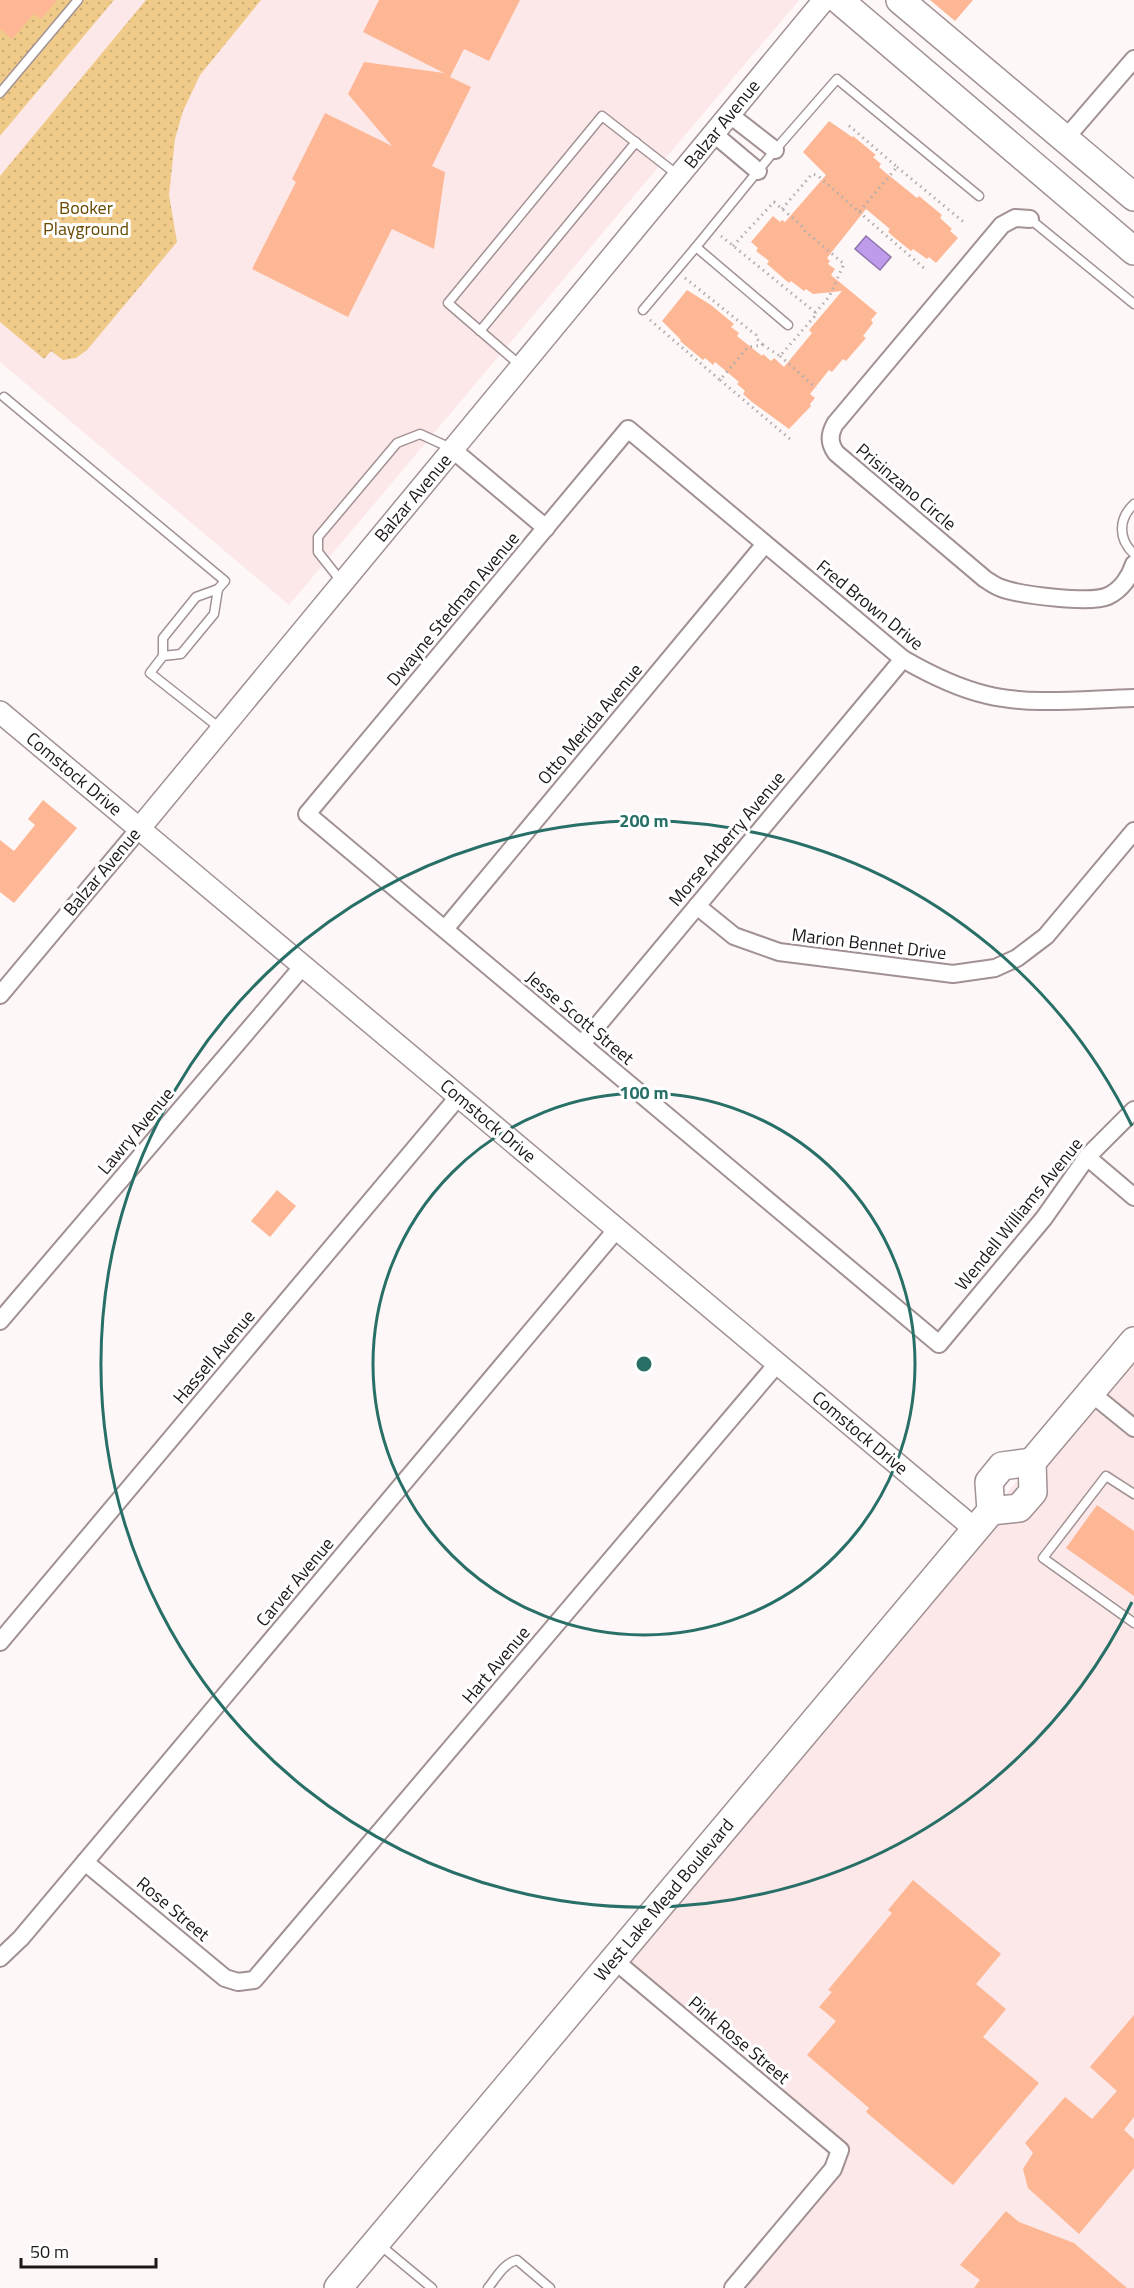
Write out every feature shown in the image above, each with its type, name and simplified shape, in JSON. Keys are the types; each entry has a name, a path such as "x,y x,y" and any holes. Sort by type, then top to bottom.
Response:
{"main road":[{"path":"839,0 1134,251"},
{"path":"900,0 1134,197"},
{"path":"1032,1462 1033,1492 1019,1508 983,1520 989,1482 1002,1466 1032,1462 1134,1341"},
{"name":"West Lake Mead Boulevard","path":"338,2288 983,1520"}],"street":[{"name":"Balzar Avenue","path":"0,995 824,0"},
{"path":"1065,139 1134,59"},
{"path":"730,115 775,150"},
{"path":"714,134 758,171"},
{"name":"Prisinzano Circle","path":"1030,219 1015,218 1002,225 835,424 831,432 831,444 836,453 985,579 998,587 1044,597 1106,597 1118,590 1127,579 1134,564"},
{"name":"Dwayne Stedman Avenue","path":"307,814 628,429"},
{"name":"Fred Brown Drive","path":"628,429 903,659 934,677 987,695 1023,700 1134,698"},
{"path":"453,450 546,528"},
{"name":"Otto Merida Avenue","path":"445,929 765,544"},
{"name":"Morse Arberry Avenue","path":"582,1044 903,659"},
{"name":"Comstock Drive","path":"0,712 777,1364 983,1520"},
{"name":"Jesse Scott Street","path":"307,814 939,1344"},
{"name":"Marion Bennet Drive","path":"697,906 734,936 779,952 953,974 994,968 1017,958 1046,936 1134,831"},
{"name":"Lawry Avenue","path":"0,1321 303,966"},
{"name":"Hassell Avenue","path":"0,1642 459,1096"},
{"name":"Wendell Williams Avenue","path":"939,1344 1044,1218 1087,1157 1134,1110"},
{"path":"1087,1157 1134,1197"},
{"name":"Carver Avenue","path":"0,1958 21,1938 617,1229"},
{"name":"Hart Avenue","path":"238,1982 254,1980 777,1364"},
{"path":"1091,1393 1134,1428"},
{"name":"Rose Street","path":"85,1862 225,1978 238,1982"},
{"name":"Pink Rose Street","path":"614,1960 840,2150 833,2169 733,2288"}],"lane":[{"path":"0,93 78,0"},
{"path":"644,310 713,229 775,150 837,79 979,196"},
{"path":"521,367 448,303 602,116 679,176"},
{"path":"480,331 636,142"},
{"path":"1030,219 1134,304"},
{"path":"696,247 788,325"},
{"path":"4,397 225,581 218,589 196,597 189,605 163,638 163,656 150,673 222,729"},
{"path":"343,583 318,552 318,537 397,443 420,434 453,450"},
{"path":"1134,504 1128,510 1121,530 1123,540 1134,554"},
{"path":"163,656 181,654 214,614 218,589"},
{"path":"1134,1494 1107,1476 1043,1558 1134,1623"},
{"path":"376,2242 432,2288"},
{"path":"488,2288 504,2268 517,2260 550,2288"}],"path":[{"path":"846,123 966,224"},
{"path":"859,212 897,167"},
{"path":"782,209 812,174 817,175 925,268"},
{"path":"733,246 774,202 844,264 829,297 780,356"},
{"path":"713,229 815,313"},
{"path":"685,278 756,335 763,345 780,356 816,388"},
{"path":"657,313 650,321 790,439"},
{"path":"720,380 748,347 763,345"}],"shaded area":[{"path":"114,0 799,0 289,605 0,362 0,136"},
{"path":"866,236 891,257 880,270 855,249"},
{"path":"1134,1342 1134,2288 733,2288 840,2150 614,1960"}],"green space":[{"path":"0,0 114,0 0,136"},
{"name":"Booker Playground","path":"146,0 261,0 200,75 183,111 175,139 169,195 177,242 87,350 76,358 63,360 51,351 44,359 0,322 0,176"}],"building":[{"path":"0,0 57,0 41,19 34,14 12,39 0,29"},
{"path":"379,0 520,0 489,61 464,49 450,77 471,87 432,166 445,172 434,249 392,229 348,317 252,269 296,182 292,179 325,113 392,146 348,94 364,62 444,73 363,32"},
{"path":"930,0 973,0 955,21"},
{"path":"829,121 853,136 876,155 873,157 881,164 879,167 942,215 940,218 958,238 936,263 913,249 911,251 888,232 890,229 866,209 827,258 830,261 828,264 835,269 831,275 877,313 863,336 866,338 846,361 843,359 832,372 829,370 810,394 815,398 811,406 789,429 743,394 745,391 737,384 739,382 715,362 713,365 705,358 703,360 680,341 662,321 687,290 711,305 734,324 731,327 739,333 737,336 762,356 763,354 771,361 774,358 784,367 812,333 809,330 842,291 813,294 806,289 804,291 791,281 789,283 767,264 769,261 756,251 758,248 751,242 773,216 780,222 782,220 785,222 826,175 803,152"},
{"path":"43,800 77,828 14,903 0,892 0,840 14,851 35,825 28,819"},
{"path":"277,1190 296,1206 270,1237 251,1221"},
{"path":"1097,1505 1134,1531 1134,1596 1066,1548"},
{"path":"913,1880 1001,1954 976,1984 1006,2009 983,2037 1039,2083 953,2185 866,2112 869,2108 807,2055 836,2021 819,2007 832,1992 828,1990 892,1913 888,1910"},
{"path":"1134,2015 1134,2117 1124,2130 1134,2139 1134,2168 1079,2234 1028,2188 1023,2169 1033,2153 1025,2143 1065,2097 1092,2119 1117,2091 1090,2067"},
{"path":"1006,2211 1019,2222 1074,2243 1127,2288 974,2288 980,2280 960,2265"}]}
